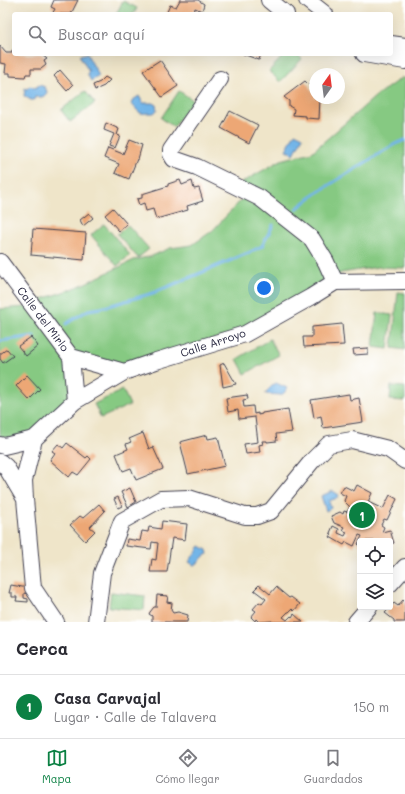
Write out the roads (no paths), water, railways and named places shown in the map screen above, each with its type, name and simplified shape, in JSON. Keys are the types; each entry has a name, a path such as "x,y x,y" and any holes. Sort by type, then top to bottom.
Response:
{"street":[{"path":"269,0 284,12"},
{"path":"307,0 322,12"},
{"path":"393,44 405,46"},
{"path":"376,56 405,61"},
{"path":"220,79 171,150 171,154 174,159 198,167 255,195 272,207 312,239 326,262 335,282 405,281"},
{"name":"Calle del Mirlo","path":"0,262 71,357 75,401"},
{"name":"Calle Arroyo","path":"0,445 4,446 34,439 75,401 124,372 245,334 311,298 335,282"},
{"name":"Calle del Mirlo","path":"71,357 124,372"},
{"path":"34,439 24,480 33,588 56,622"},
{"path":"96,622 102,573 122,521 161,499 189,498 246,516 257,516 271,511 312,460 329,444 352,440 388,449 405,461"},
{"path":"0,462 6,467 25,499"},
{"path":"393,581 405,567"},
{"path":"356,622 366,610"}],"water":[{"path":"80,56 88,56 99,76 91,81 87,74 89,72"},
{"path":"39,85 45,87 47,92 45,95 42,97 35,97 34,100 24,96 25,88 27,89 30,86 35,88"},
{"path":"139,96 143,103 153,103 156,105 157,110 153,113 141,113 138,111 131,104 133,100"},
{"path":"295,133 303,137 294,154 286,150"},
{"path":"276,383 287,388 285,392 281,395 265,393 273,385"},
{"path":"333,491 339,495 337,498 329,501 331,508 326,511 321,496"},
{"path":"200,546 207,550 208,554 194,565 189,562"}],"waterway":[{"path":"296,209 318,192 395,144 405,140"},
{"path":"66,324 88,310 101,308 153,293 248,253 262,246 273,225"},
{"path":"0,341 34,336"}],"place":[{"name":"Casa Carvajal","path":"362,515"}]}
